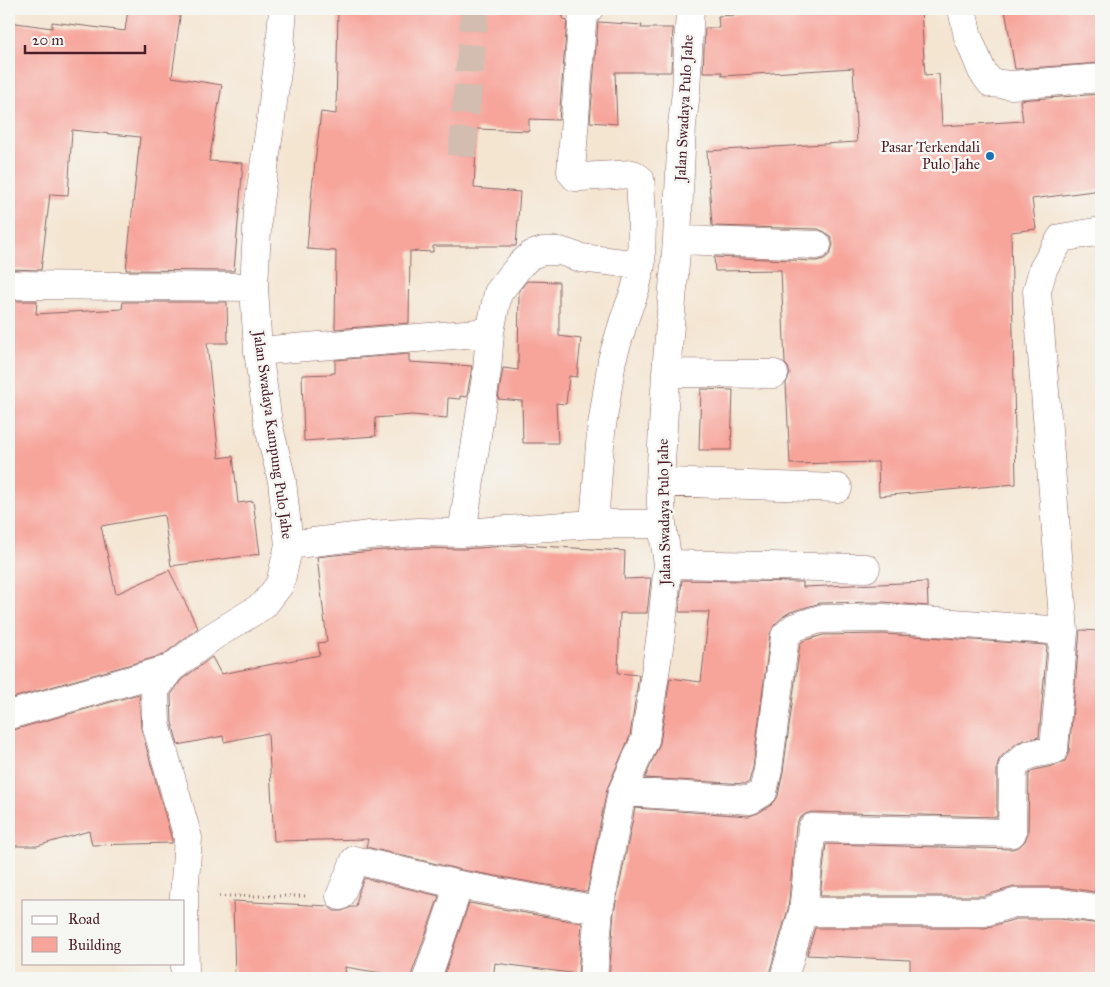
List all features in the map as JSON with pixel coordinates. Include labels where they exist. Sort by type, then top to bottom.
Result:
[{"type":"street","name":"Jalan Swadaya Kampung Pulo Jahe","points":[[184,900],[188,838],[156,724],[155,690],[170,670],[212,637],[264,605],[280,584],[289,545],[282,481],[268,422],[258,351],[254,287],[258,209],[274,96],[283,9]]},
{"type":"street","points":[[589,9],[585,10],[582,23],[571,172],[575,177],[633,174],[640,178],[642,218],[641,264],[635,290],[612,360],[601,432],[594,524]]},
{"type":"street","name":"Jalan Swadaya Pulo Jahe","points":[[593,978],[599,910],[622,792],[644,740],[661,634],[668,564],[662,524],[660,482],[666,373],[677,240],[690,9]]},
{"type":"street","points":[[962,9],[968,37],[982,70],[991,84],[1011,85],[1101,78]]},
{"type":"street","points":[[784,978],[803,912],[812,828],[1012,833],[1013,767],[1027,755],[1054,750],[1064,631],[1037,291],[1043,269],[1061,238],[1101,231]]},
{"type":"street","points":[[677,240],[817,245]]},
{"type":"street","points":[[462,533],[487,370],[490,332],[498,293],[520,265],[531,255],[543,251],[560,251],[581,258],[641,264]]},
{"type":"street","points":[[9,285],[254,287]]},
{"type":"street","points":[[258,351],[490,332]]},
{"type":"street","points":[[666,373],[774,374]]},
{"type":"street","points":[[660,482],[838,488]]},
{"type":"street","points":[[289,545],[370,535],[419,532],[462,533],[594,524],[662,524]]},
{"type":"street","points":[[668,564],[866,568]]},
{"type":"street","points":[[622,792],[750,800],[763,792],[768,770],[784,636],[795,627],[820,619],[883,618],[1064,631]]},
{"type":"street","points":[[9,715],[170,670]]},
{"type":"street","points":[[340,896],[355,860],[459,885],[599,910]]},
{"type":"street","points":[[427,978],[459,885]]},
{"type":"street","points":[[803,912],[985,912],[1014,903],[1062,903],[1101,909]]},
{"type":"street","name":"Jalan Swadaya Kampung Pulo Jahe","points":[[185,964],[185,978]]},
{"type":"path","points":[[184,896],[340,896]]},
{"type":"building","points":[[128,9],[181,9],[172,77],[222,85],[209,161],[243,163],[234,271],[126,270],[140,137],[72,130],[68,195],[50,194],[41,270],[9,269],[9,22],[52,28],[52,22],[125,31]]},
{"type":"building","points":[[338,9],[562,9],[563,19],[567,20],[559,120],[529,119],[529,131],[477,129],[474,188],[520,192],[516,246],[433,246],[433,252],[410,251],[409,323],[335,329],[336,251],[307,249],[321,112],[336,114]]},
{"type":"building","points":[[840,9],[921,9],[925,75],[939,74],[942,126],[1023,121],[1020,100],[1101,94],[1101,190],[1032,199],[1036,229],[1011,232],[1016,484],[879,496],[878,462],[790,464],[786,383],[790,374],[785,364],[781,270],[715,271],[714,257],[816,261],[824,259],[830,254],[833,245],[831,237],[818,229],[712,226],[707,151],[857,142],[853,68],[722,76],[722,72],[703,72],[705,28],[719,28],[718,16]]},
{"type":"building","points":[[1005,9],[1101,9],[1101,63],[1015,69]]},
{"type":"building","points":[[598,22],[642,25],[641,28],[673,28],[671,72],[615,72],[617,124],[590,122]]},
{"type":"building","points":[[527,281],[559,282],[559,336],[581,339],[577,377],[569,376],[566,404],[556,403],[558,443],[523,443],[522,401],[498,399],[503,368],[518,370],[519,291]]},
{"type":"building","points":[[9,301],[37,301],[36,314],[122,309],[123,302],[227,302],[228,343],[207,343],[219,458],[233,456],[238,503],[253,501],[260,554],[171,566],[164,515],[101,526],[116,594],[169,570],[198,628],[163,655],[9,699]]},
{"type":"building","points":[[409,354],[409,362],[472,366],[467,397],[460,396],[460,399],[448,398],[447,418],[412,415],[375,418],[376,436],[304,441],[302,375],[335,373],[335,360]]},
{"type":"building","points":[[701,389],[733,390],[731,450],[699,450]]},
{"type":"building","points":[[523,545],[625,551],[624,579],[651,578],[647,613],[620,613],[618,673],[639,675],[630,736],[607,789],[587,892],[462,870],[366,847],[368,839],[274,841],[268,733],[224,742],[223,736],[178,745],[172,722],[171,695],[181,680],[212,657],[221,674],[320,655],[318,643],[327,642],[317,557],[419,548],[462,549]]},
{"type":"building","points":[[682,580],[803,582],[803,587],[927,582],[928,606],[883,602],[820,603],[785,615],[775,624],[770,634],[753,767],[749,782],[746,784],[645,778],[660,743],[670,678],[701,682],[709,612],[679,612]]},
{"type":"building","points":[[1080,630],[1101,631],[1101,893],[1062,887],[1014,887],[983,896],[820,896],[826,844],[1012,849],[1019,847],[1025,841],[1028,833],[1029,774],[1034,770],[1057,765],[1065,761],[1069,752]]},
{"type":"building","points":[[883,634],[1047,645],[1039,737],[1017,743],[999,760],[997,767],[997,817],[812,812],[805,814],[799,819],[796,826],[788,909],[769,978],[609,978],[614,912],[635,808],[749,816],[771,805],[778,796],[783,772],[800,644],[803,641],[823,635]]},
{"type":"building","points":[[139,694],[141,728],[172,843],[92,845],[89,831],[37,846],[9,846],[9,730]]},
{"type":"building","points":[[364,878],[439,896],[412,973],[412,978],[345,967],[346,978],[235,978],[233,901],[328,906],[334,911],[342,911],[356,907]]},
{"type":"building","points":[[469,903],[582,923],[578,974],[495,963],[493,978],[443,978]]},
{"type":"building","points":[[1016,919],[1061,919],[1101,924],[1101,978],[910,978],[910,960],[807,955],[815,928],[985,928]]},
{"type":"tunnel","points":[[462,156],[475,9]]},
{"type":"place","name":"Pasar Terkendali Pulo Jahe","points":[[990,156]]}]
